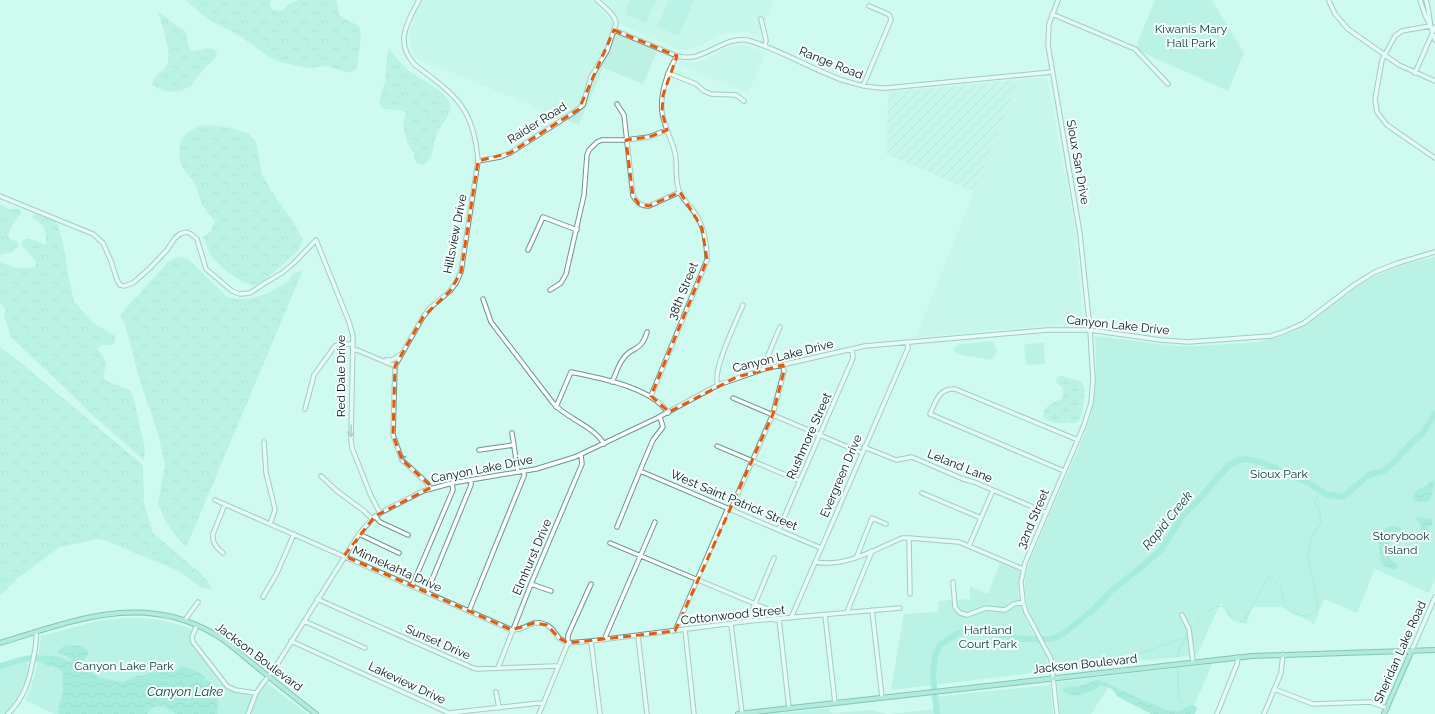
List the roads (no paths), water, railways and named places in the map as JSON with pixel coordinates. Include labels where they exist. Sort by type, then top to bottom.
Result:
[{"type":"main road","name":"Jackson Boulevard","points":[[0,643],[36,632],[118,612],[151,613],[185,620],[216,635],[316,714]]},
{"type":"main road","name":"Sheridan Lake Road","points":[[1384,714],[1412,650]]},
{"type":"main road","name":"Jackson Boulevard","points":[[738,714],[1193,662],[1283,654],[1435,650]]},
{"type":"street","name":"Hillsview Drive","points":[[419,0],[404,33],[406,52],[415,65],[451,93],[464,110],[473,130],[477,146],[478,161],[461,272],[450,291],[430,308],[423,317],[395,366],[393,435],[402,460],[427,482],[430,488]]},
{"type":"street","points":[[597,0],[615,19],[616,22],[614,30]]},
{"type":"street","name":"Sioux San Drive","points":[[1058,0],[1049,24],[1048,40],[1052,72],[1080,234],[1090,330]]},
{"type":"street","points":[[1420,0],[1426,19],[1430,26]]},
{"type":"street","points":[[1426,0],[1430,26],[1435,40]]},
{"type":"street","points":[[1329,1],[1333,11],[1343,25],[1384,56],[1415,73],[1435,81]]},
{"type":"street","points":[[863,86],[891,20],[888,14],[869,6]]},
{"type":"street","points":[[1052,14],[1135,48],[1168,84]]},
{"type":"street","points":[[761,19],[766,40],[765,46]]},
{"type":"street","points":[[1430,26],[1397,33],[1382,60],[1375,93],[1375,103],[1377,112],[1384,123],[1435,158]]},
{"type":"street","points":[[1415,73],[1435,27]]},
{"type":"street","name":"Range Road","points":[[614,30],[677,56],[698,56],[727,42],[747,40],[765,46],[845,81],[863,86],[887,88],[1052,72]]},
{"type":"street","name":"Raider Road","points":[[478,161],[500,157],[510,153],[579,109],[583,105],[591,77],[607,51],[614,30]]},
{"type":"street","name":"38th Street","points":[[651,396],[707,260],[707,250],[702,228],[698,218],[680,192],[677,179],[675,154],[662,112],[663,95],[668,73],[677,56]]},
{"type":"street","points":[[668,73],[696,84],[704,91],[711,94],[736,95],[744,101]]},
{"type":"street","points":[[617,104],[624,115],[633,196],[636,201],[644,206],[649,206],[680,192]]},
{"type":"street","points":[[550,290],[558,287],[564,279],[584,195],[587,155],[589,150],[597,142],[602,140],[626,140],[649,137],[667,130]]},
{"type":"street","name":"Red Dale Drive","points":[[0,196],[93,234],[105,247],[117,280],[120,285],[124,286],[133,283],[167,250],[175,238],[186,232],[197,239],[206,269],[232,291],[240,294],[250,293],[265,282],[282,273],[294,264],[316,240],[349,322],[353,344],[352,448],[371,496],[380,512]]},
{"type":"street","points":[[528,250],[543,217],[576,230]]},
{"type":"street","name":"Canyon Lake Drive","points":[[248,714],[256,693],[269,676],[359,534],[380,512],[430,488],[552,465],[581,455],[604,444],[668,413],[718,385],[764,369],[852,349],[907,342],[1063,329],[1090,330],[1161,340],[1188,342],[1254,338],[1275,335],[1304,322],[1354,285],[1377,271],[1398,262],[1435,252]]},
{"type":"street","points":[[484,299],[491,322],[556,407],[598,436],[604,444]]},
{"type":"street","points":[[718,385],[716,375],[724,350],[743,305]]},
{"type":"street","points":[[764,369],[764,364],[780,328]]},
{"type":"street","name":"32nd Street","points":[[1057,714],[1051,659],[1026,612],[1023,602],[1021,582],[1023,569],[1087,416],[1092,392],[1093,376],[1090,330]]},
{"type":"street","points":[[612,382],[623,358],[639,348],[645,340],[647,332]]},
{"type":"street","name":"Evergreen Drive","points":[[791,618],[908,348],[907,342]]},
{"type":"street","points":[[306,409],[314,375],[335,346],[342,344],[353,344]]},
{"type":"street","name":"Rushmore Street","points":[[779,529],[853,358],[852,349]]},
{"type":"street","points":[[353,350],[357,350],[395,366]]},
{"type":"street","points":[[385,361],[396,358],[404,350]]},
{"type":"street","points":[[675,631],[773,414],[784,371],[783,365]]},
{"type":"street","points":[[556,407],[571,372],[625,385],[651,396],[668,413]]},
{"type":"street","points":[[1064,471],[930,414],[939,395],[949,388],[955,389],[1078,440]]},
{"type":"street","points":[[733,398],[862,453]]},
{"type":"street","points":[[617,527],[653,440],[663,427],[660,417]]},
{"type":"street","points":[[512,433],[518,472]]},
{"type":"street","points":[[264,442],[266,473],[275,510],[270,524]]},
{"type":"street","points":[[479,450],[513,445]]},
{"type":"street","points":[[717,446],[800,481]]},
{"type":"street","name":"Leland Lane","points":[[864,447],[896,460],[912,457],[1047,513]]},
{"type":"street","name":"Elmhurst Drive","points":[[498,668],[512,630],[582,464],[581,455]]},
{"type":"street","name":"West Saint Patrick Street","points":[[640,470],[821,548]]},
{"type":"street","points":[[468,611],[524,476],[524,471]]},
{"type":"street","points":[[321,476],[337,491],[373,518],[408,535]]},
{"type":"street","points":[[427,592],[471,485],[471,480]]},
{"type":"street","points":[[412,586],[453,490],[452,483]]},
{"type":"street","points":[[969,546],[993,490]]},
{"type":"street","points":[[922,493],[980,518]]},
{"type":"street","name":"Minnekahta Drive","points":[[215,500],[512,630]]},
{"type":"street","points":[[223,553],[216,547],[212,539],[225,504]]},
{"type":"street","points":[[857,556],[872,518],[886,524]]},
{"type":"street","points":[[604,640],[655,522]]},
{"type":"street","points":[[263,597],[277,573],[294,534]]},
{"type":"street","points":[[359,534],[399,552]]},
{"type":"street","points":[[815,562],[834,564],[872,551],[902,538],[909,538],[959,542],[1023,569]]},
{"type":"street","points":[[909,538],[910,594]]},
{"type":"street","points":[[610,543],[772,611],[777,620],[789,708]]},
{"type":"street","points":[[847,612],[872,551]]},
{"type":"street","points":[[750,621],[750,616],[774,558]]},
{"type":"street","points":[[953,582],[955,607],[963,615],[986,608],[1005,610],[1014,604],[1023,602]]},
{"type":"street","points":[[531,584],[551,591]]},
{"type":"street","points":[[539,714],[568,643],[568,636],[591,584]]},
{"type":"street","name":"Sheridan Lake Road","points":[[1412,650],[1435,597]]},
{"type":"street","name":"Sunset Drive","points":[[317,599],[473,668],[558,667]]},
{"type":"street","points":[[185,620],[198,602]]},
{"type":"street","name":"Cottonwood Street","points":[[568,643],[591,642],[750,621],[777,620],[900,608]]},
{"type":"street","points":[[872,610],[882,697]]},
{"type":"street","points":[[1429,611],[1434,613]]},
{"type":"street","points":[[825,615],[835,702]]},
{"type":"street","points":[[1182,615],[1189,629],[1193,662]]},
{"type":"street","points":[[304,620],[365,648]]},
{"type":"street","points":[[512,630],[520,629],[534,623],[541,623],[547,625],[559,638],[568,643]]},
{"type":"street","points":[[731,624],[742,714]]},
{"type":"street","points":[[197,625],[192,637],[193,642],[225,683],[235,690],[256,693]]},
{"type":"street","points":[[685,630],[694,714]]},
{"type":"street","points":[[9,714],[18,704],[24,693],[31,672],[35,653],[36,632]]},
{"type":"street","points":[[638,636],[647,714]]},
{"type":"street","name":"Lakeview Drive","points":[[291,641],[449,713],[540,703],[543,705]]},
{"type":"street","points":[[591,642],[600,714]]},
{"type":"street","points":[[1264,714],[1282,668],[1283,654]]},
{"type":"street","points":[[1218,713],[1238,664],[1238,658]]},
{"type":"street","points":[[1274,689],[1313,704],[1370,702],[1387,708]]},
{"type":"street","points":[[496,692],[499,708]]},
{"type":"water","points":[[1435,480],[1432,495],[1429,501],[1414,501],[1413,498],[1416,491]]},
{"type":"water","points":[[1416,517],[1432,519],[1432,525],[1428,526],[1428,533],[1424,534],[1421,532],[1421,525],[1415,519]]},
{"type":"water","points":[[1397,526],[1414,536],[1421,537],[1417,540],[1402,532],[1392,541],[1387,548],[1387,552],[1392,561],[1398,566],[1395,570],[1383,565],[1380,559],[1379,549],[1379,539],[1381,533],[1384,529]]},
{"type":"water","name":"Canyon Lake","points":[[64,646],[81,646],[88,651],[89,653],[82,665],[100,678],[123,682],[136,676],[141,676],[169,667],[172,671],[178,670],[181,666],[193,669],[205,677],[204,679],[206,681],[208,680],[214,688],[218,700],[217,714],[175,714],[164,707],[156,706],[147,714],[59,714],[59,706],[63,692],[64,673],[58,668],[46,665],[40,661],[44,656],[52,656],[60,657],[71,662],[71,660],[65,655],[57,653]]},
{"type":"water","points":[[1100,680],[1167,710],[1179,711],[1190,705],[1197,708],[1195,714],[1151,714],[1117,696],[1112,689],[1101,685],[1087,693],[1077,695],[1068,694],[1063,691],[1063,688],[1079,686]]},
{"type":"waterway","name":"Rapid Creek","points":[[937,714],[933,678],[936,652],[941,644],[958,633],[992,633],[1023,639],[1052,639],[1063,634],[1093,610],[1111,591],[1161,550],[1184,514],[1195,504],[1228,466],[1239,460],[1247,459],[1263,463],[1307,482],[1326,494],[1343,497],[1370,474],[1384,471],[1393,463],[1414,440],[1422,434],[1435,414]]},
{"type":"waterway","points":[[1194,627],[1207,612],[1221,606],[1225,607],[1230,616],[1236,622],[1243,622],[1269,576],[1274,579],[1281,588],[1285,605],[1292,613],[1308,616],[1316,611],[1318,603],[1308,558],[1311,538],[1321,523],[1320,514],[1315,502],[1321,491]]},
{"type":"waterway","points":[[1177,657],[1187,636]]},
{"type":"waterway","points":[[1128,658],[1186,637]]},
{"type":"waterway","name":"Rapid Creek","points":[[0,666],[29,658],[41,658],[47,660]]},
{"type":"waterway","points":[[1178,670],[1179,698],[1183,704]]},
{"type":"park label","name":"Kiwanis Mary Hall Park","points":[[1191,36]]},
{"type":"park label","name":"Sioux Park","points":[[1279,474]]},
{"type":"park label","name":"Storybook Island","points":[[1401,543]]},
{"type":"park label","name":"Hartland Court Park","points":[[988,637]]},
{"type":"park label","name":"Canyon Lake Park","points":[[124,666]]}]
